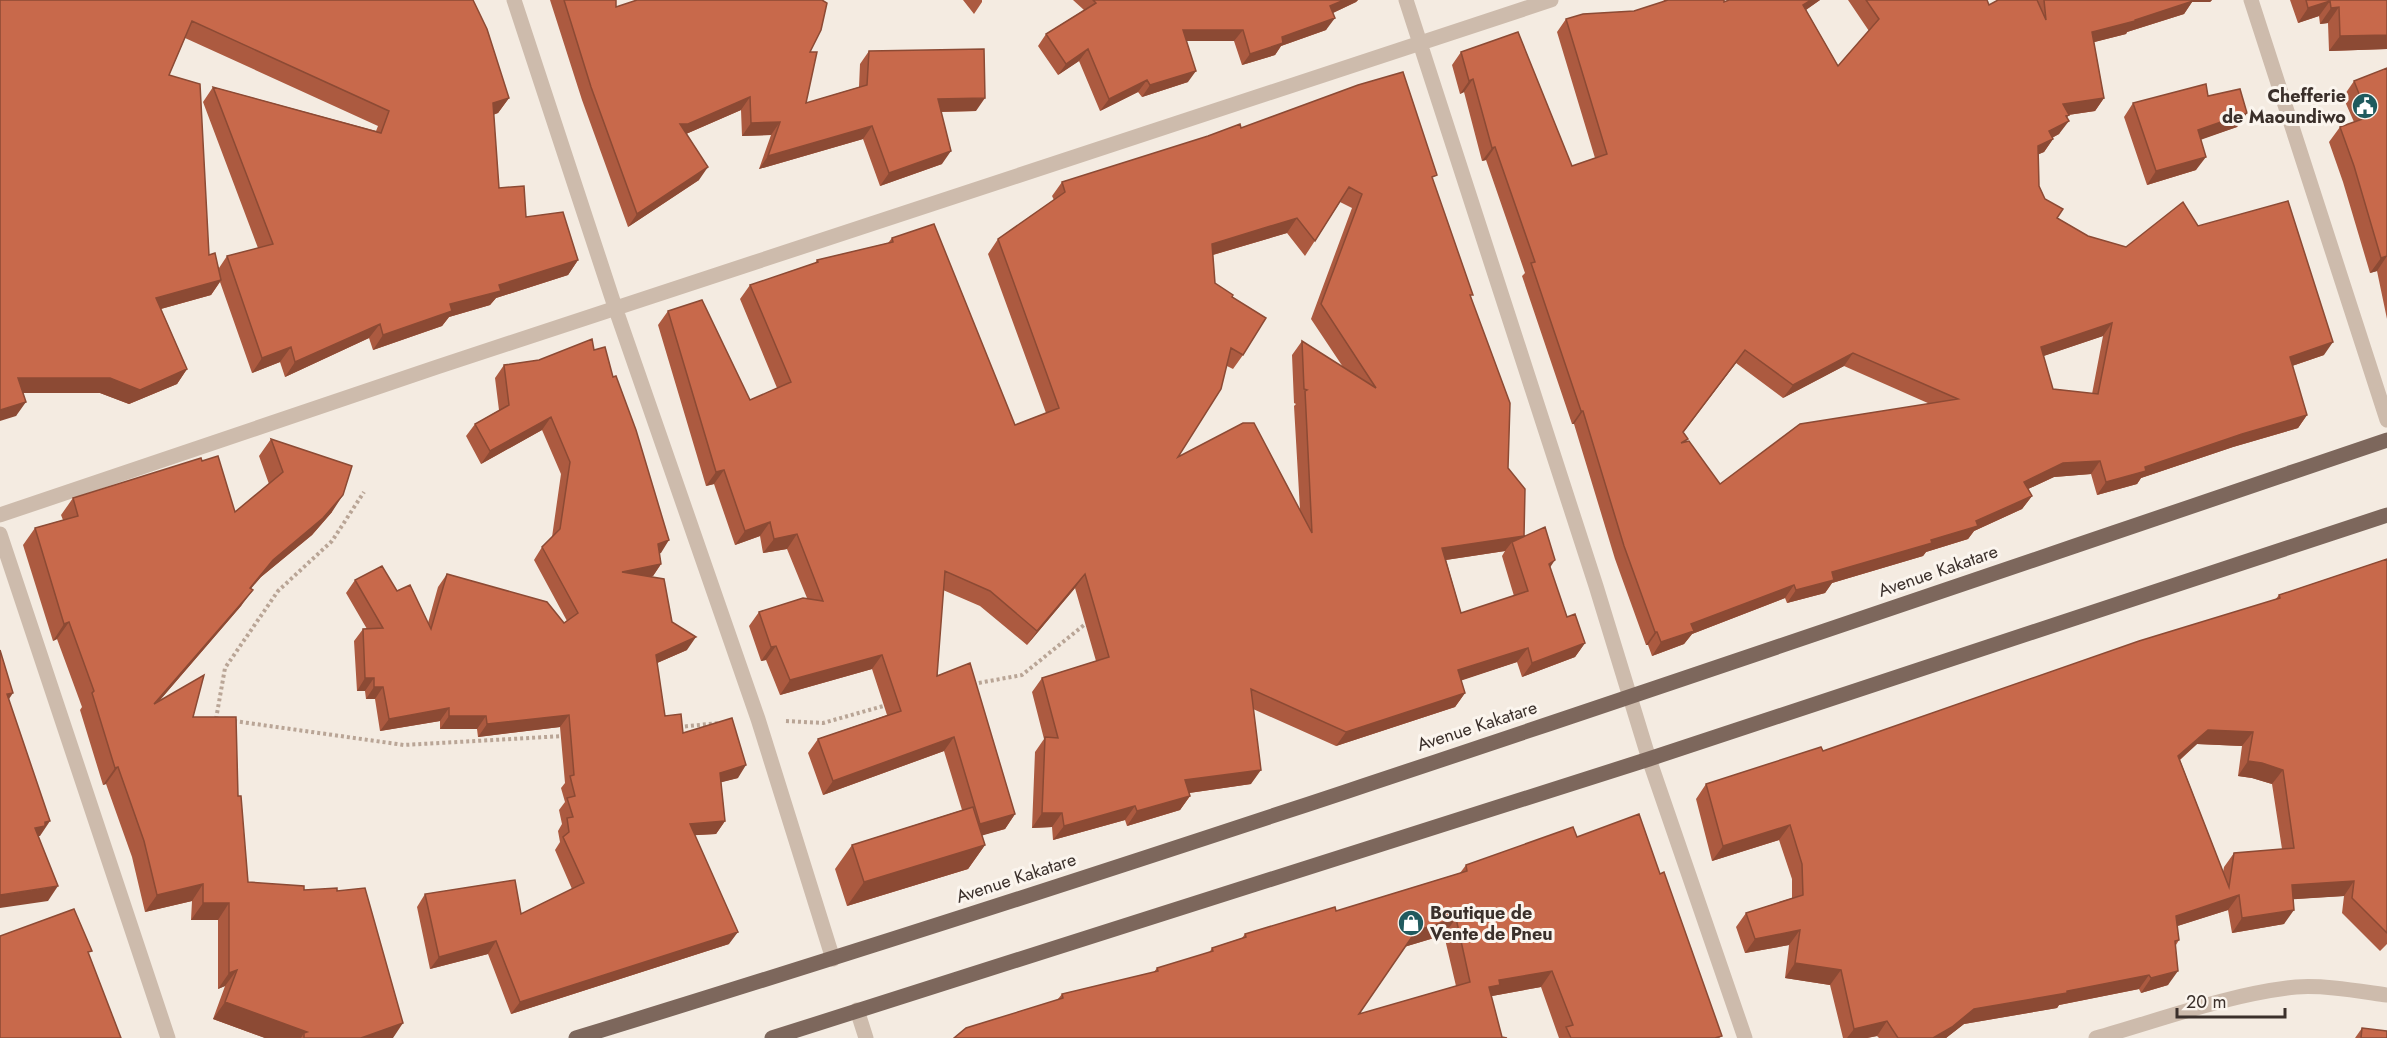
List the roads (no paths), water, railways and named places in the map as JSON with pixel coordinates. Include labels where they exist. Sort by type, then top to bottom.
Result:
[{"type":"main road","name":"Avenue Kakatare","points":[[576,1038],[833,959],[1629,696],[2387,440]]},
{"type":"main road","points":[[772,1038],[1649,759],[2387,514]]},
{"type":"street","points":[[514,0],[616,310],[758,719],[833,959]]},
{"type":"street","points":[[1406,0],[1649,759],[1745,1038]]},
{"type":"street","points":[[0,515],[436,367],[616,310],[1551,0]]},
{"type":"street","points":[[2251,0],[2387,420]]},
{"type":"street","points":[[0,534],[168,1038]]},
{"type":"street","points":[[2096,1038],[2248,995],[2298,987],[2387,995]]},
{"type":"street","points":[[857,1010],[866,1038]]},
{"type":"place","name":"Chefferie de Maoundiwo","points":[[2365,106]]},
{"type":"place","name":"Boutique de Vente de Pneu","points":[[1411,923]]}]
